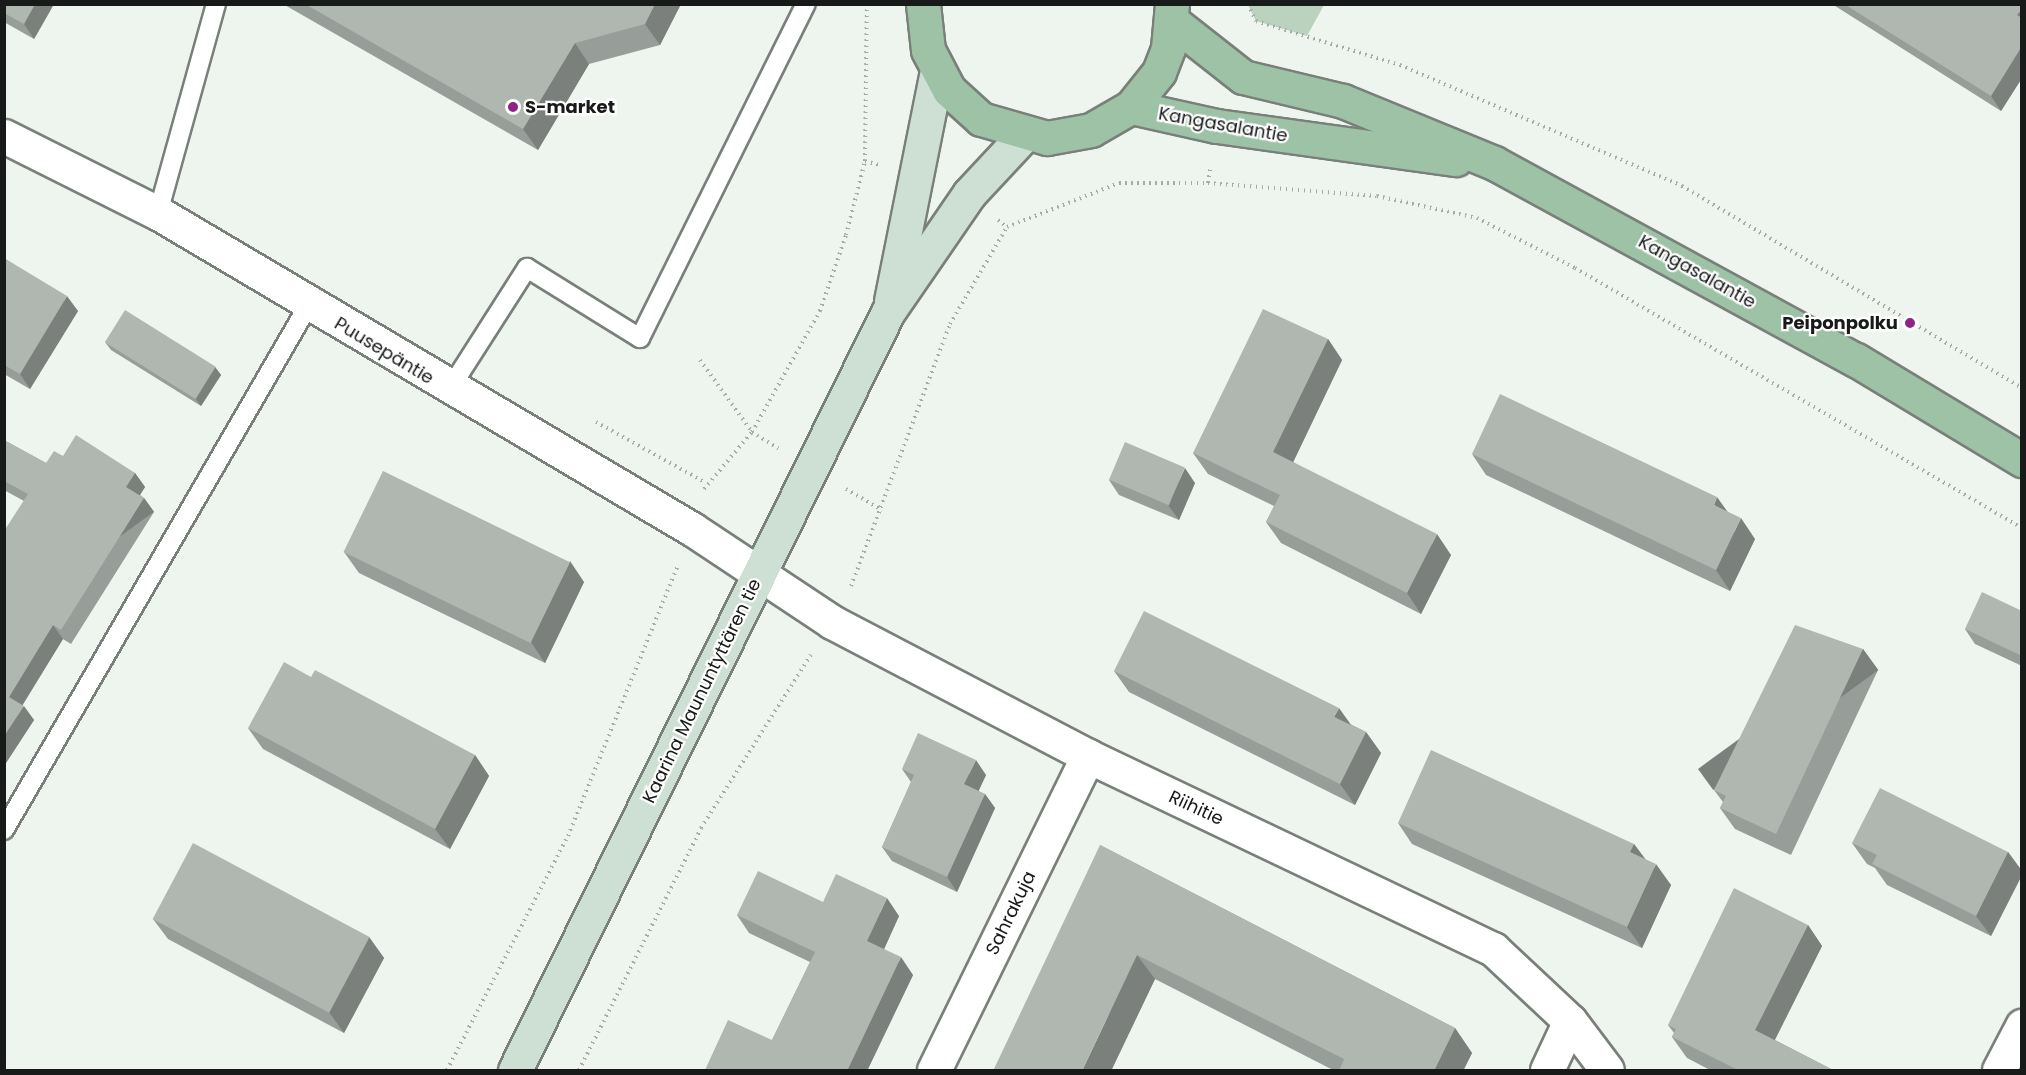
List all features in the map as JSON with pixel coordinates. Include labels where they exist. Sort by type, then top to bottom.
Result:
[{"type":"main road","points":[[923,4],[928,50],[937,70],[981,119],[1024,135],[1047,138],[1092,130],[1131,107],[1159,72],[1173,13]]},
{"type":"main road","name":"Kangasalantie","points":[[1173,13],[1243,76],[1342,101],[1494,163],[1856,360],[2022,460]]},
{"type":"main road","name":"Kaarina Maununtyttären tie","points":[[888,312],[937,70]]},
{"type":"main road","name":"Kangasalantie","points":[[1131,107],[1308,140],[1494,163]]},
{"type":"main road","name":"Kaarina Maununtyttären tie","points":[[515,1071],[888,312],[969,194],[1024,135]]},
{"type":"street","name":"Puusepäntie","points":[[4,136],[158,213],[449,390],[692,529],[761,572]]},
{"type":"street","name":"Riihitie","points":[[761,572],[832,622],[1088,756],[1493,949],[1570,1021],[1607,1071]]},
{"type":"street","name":"Sahrakuja","points":[[934,1071],[1088,756]]},
{"type":"street","points":[[1547,1071],[1570,1021]]},
{"type":"street","points":[[2000,1071],[2022,1026]]},
{"type":"lane","points":[[158,213],[216,4]]},
{"type":"lane","points":[[449,390],[527,268],[640,338],[806,4]]},
{"type":"lane","points":[[4,830],[308,306]]},
{"type":"path","points":[[447,1071],[568,836],[692,529],[706,483],[752,432],[820,311],[846,235],[865,161],[867,4]]},
{"type":"path","points":[[1248,4],[1256,21],[1400,65],[1682,186],[2022,388]]},
{"type":"path","points":[[1208,183],[1377,196],[1477,218],[1575,268],[2022,528]]},
{"type":"path","points":[[700,360],[752,432]]},
{"type":"green space","points":[[1248,5],[1324,5],[1307,36],[1256,21]]},
{"type":"building","points":[[4,4],[35,4],[24,24],[4,13]]},
{"type":"building","name":"S-market","points":[[305,4],[655,4],[645,24],[575,43],[523,129]]},
{"type":"building","points":[[1844,4],[2022,4],[2022,9],[2017,15],[2022,18],[2022,46],[1991,96]]},
{"type":"building","points":[[4,258],[67,296],[20,374],[4,365]]},
{"type":"building","points":[[1263,309],[1328,339],[1273,452],[1437,534],[1407,593],[1266,522],[1280,495],[1193,453]]},
{"type":"building","points":[[125,310],[216,367],[196,399],[105,342]]},
{"type":"building","points":[[1500,394],[1717,497],[1714,505],[1741,518],[1716,570],[1472,454]]},
{"type":"building","points":[[76,435],[135,473],[126,487],[144,498],[61,630],[53,625],[9,697],[24,706],[4,736],[4,531],[28,494],[4,481],[4,440],[46,463],[54,451],[63,456]]},
{"type":"building","points":[[1125,442],[1185,467],[1169,505],[1109,480]]},
{"type":"building","points":[[383,471],[570,562],[530,643],[344,552]]},
{"type":"building","points":[[1982,592],[2022,611],[2022,656],[1965,629]]},
{"type":"building","points":[[1144,611],[1339,708],[1334,717],[1366,732],[1340,784],[1114,671]]},
{"type":"building","points":[[1795,625],[1863,649],[1776,834],[1720,808],[1726,796],[1714,790]]},
{"type":"building","points":[[284,662],[311,677],[315,670],[475,755],[435,829],[248,728]]},
{"type":"building","points":[[918,733],[976,760],[964,784],[985,794],[947,877],[882,847],[914,775],[902,769]]},
{"type":"building","points":[[1431,750],[1634,844],[1630,852],[1656,864],[1627,927],[1398,823]]},
{"type":"building","points":[[1880,788],[2008,852],[1976,916],[1872,864],[1877,855],[1852,843]]},
{"type":"building","points":[[193,843],[370,937],[329,1013],[153,919]]},
{"type":"building","points":[[1100,845],[1455,1028],[1434,1071],[1339,1071],[1344,1059],[1137,955],[1082,1071],[993,1071]]},
{"type":"building","points":[[758,871],[823,902],[836,874],[887,898],[867,941],[901,957],[847,1071],[705,1070],[728,1020],[772,1040],[815,952],[737,915]]},
{"type":"building","points":[[1734,888],[1808,925],[1755,1030],[1835,1071],[1740,1071],[1672,1037],[1676,1029],[1668,1025]]},
{"type":"place","name":"S-market","points":[[513,107]]},
{"type":"place","name":"Peiponpolku","points":[[1910,323]]}]
